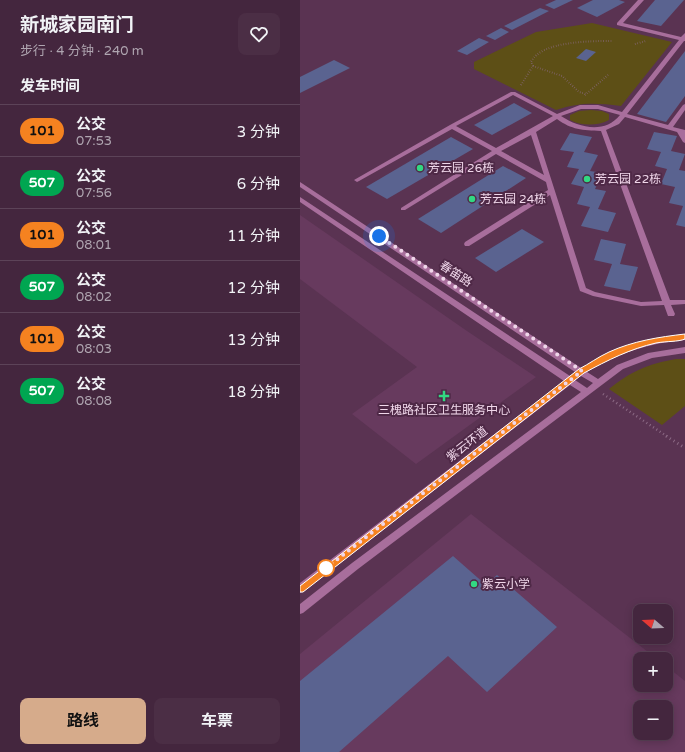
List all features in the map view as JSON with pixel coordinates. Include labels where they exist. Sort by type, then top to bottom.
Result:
[{"type":"street","points":[[357,180],[452,126],[513,94],[557,116],[567,123],[580,128],[603,128],[618,123],[684,37],[619,24],[640,0]]},
{"type":"street","points":[[669,128],[685,106]]},
{"type":"street","points":[[403,209],[496,151],[557,116],[580,107],[598,107],[683,132],[685,141]]},
{"type":"street","points":[[452,126],[549,181]]},
{"type":"street","points":[[603,128],[668,302],[671,314]]},
{"type":"street","points":[[533,131],[583,289],[593,294],[641,304],[685,302]]},
{"type":"street","name":"春笛路","points":[[300,184],[582,371],[593,387]]},
{"type":"street","points":[[467,244],[552,191]]},
{"type":"street","name":"春笛路","points":[[300,198],[569,380],[593,387]]},
{"type":"street","name":"紫云环道","points":[[300,589],[582,371],[611,354],[627,348],[658,340],[685,337]]},
{"type":"street","points":[[300,610],[355,566],[620,367],[651,355],[685,350]]},
{"type":"path","points":[[521,85],[533,66],[531,62],[534,56],[545,50],[586,41],[612,41]]},
{"type":"path","points":[[533,66],[562,76],[579,92],[586,94]]},
{"type":"path","points":[[586,100],[586,94],[595,85],[603,81],[608,75]]},
{"type":"path","points":[[593,387],[685,448]]},
{"type":"shaded area","points":[[592,23],[672,42],[621,106],[588,104],[556,110],[474,69],[474,62],[536,32]]},
{"type":"shaded area","points":[[579,111],[602,111],[609,114],[609,120],[590,124],[570,120],[570,115]]},
{"type":"shaded area","points":[[300,215],[536,377],[416,464],[352,414],[417,367],[300,279]]},
{"type":"shaded area","points":[[676,359],[685,359],[685,406],[662,425],[609,389],[625,377],[640,369],[657,363]]},
{"type":"shaded area","name":"紫云小学","points":[[471,514],[633,640],[633,644],[638,644],[648,652],[633,652],[633,692],[673,692],[673,672],[685,681],[685,752],[300,752],[300,654]]},
{"type":"building","points":[[556,0],[573,0],[554,9],[545,5]]},
{"type":"building","points":[[593,0],[619,0],[625,2],[597,17],[577,8]]},
{"type":"building","points":[[655,0],[684,0],[661,26],[637,21]]},
{"type":"building","points":[[540,8],[549,11],[512,30],[504,26]]},
{"type":"building","points":[[501,28],[509,32],[495,40],[486,36]]},
{"type":"building","points":[[479,38],[489,42],[467,55],[457,51]]},
{"type":"building","points":[[586,49],[596,52],[586,61],[576,58]]},
{"type":"building","points":[[685,51],[685,96],[666,122],[637,114]]},
{"type":"building","points":[[334,60],[350,68],[300,93],[300,77]]},
{"type":"building","points":[[514,103],[532,113],[492,135],[474,125]]},
{"type":"building","points":[[654,132],[677,136],[671,151],[685,154],[679,170],[685,171],[685,227],[676,225],[683,206],[669,203],[675,187],[661,184],[667,169],[655,166],[661,152],[647,149]]},
{"type":"building","name":"芳云园 22栋","points":[[570,133],[592,137],[584,152],[598,155],[590,171],[603,173],[595,189],[606,191],[598,209],[616,213],[608,232],[581,226],[590,207],[577,204],[584,187],[571,184],[579,169],[567,167],[574,152],[560,150]]},
{"type":"building","name":"芳云园 26栋","points":[[451,137],[473,149],[387,199],[366,187]]},
{"type":"building","name":"芳云园 24栋","points":[[503,166],[526,178],[441,233],[418,219]]},
{"type":"building","points":[[522,229],[544,242],[496,272],[475,258]]},
{"type":"building","points":[[601,239],[626,244],[620,264],[638,267],[630,291],[604,286],[612,264],[594,260]]},
{"type":"building","points":[[453,556],[486,585],[497,575],[557,627],[487,692],[448,656],[339,752],[300,752],[300,681]]},
{"type":"bus line","name":"101","points":[[300,589],[582,371],[611,354],[641,343],[676,337],[685,337]]},
{"type":"place","name":"芳云园 26栋","points":[[420,168]]},
{"type":"place","name":"芳云园 22栋","points":[[587,179]]},
{"type":"place","name":"芳云园 24栋","points":[[472,199]]},
{"type":"place","name":"三槐路社区卫生服务中心","points":[[444,396]]},
{"type":"place","name":"紫云小学","points":[[474,584]]},
{"type":"route","points":[[326,568],[582,371],[379,236]]}]
